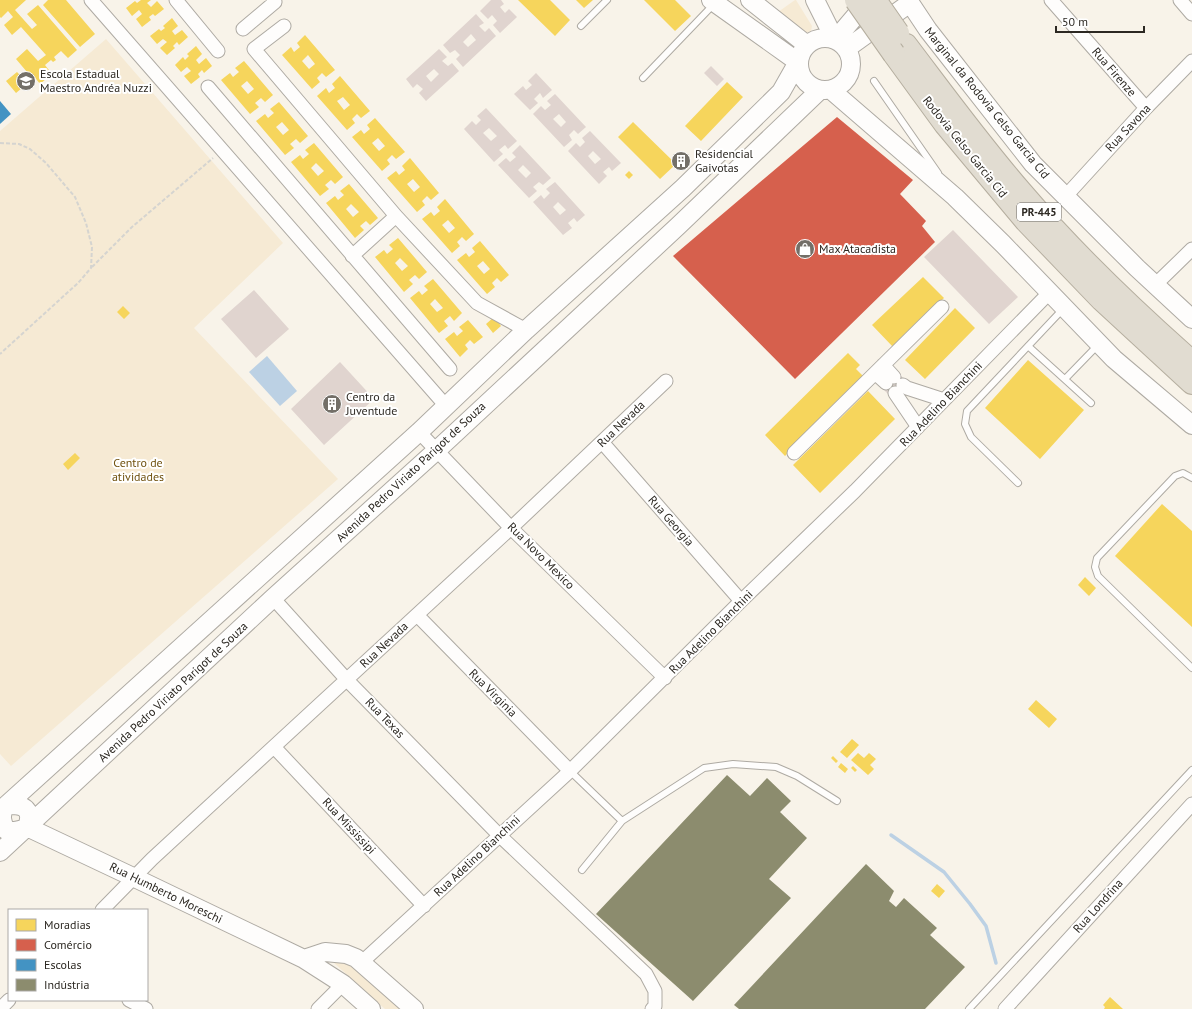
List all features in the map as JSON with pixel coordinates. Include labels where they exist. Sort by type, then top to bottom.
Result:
[{"type":"highway","name":"Rodovia Celso Garcia Cid","points":[[856,0],[1068,245],[1149,324],[1192,362]]},
{"type":"highway","name":"Rodovia Celso Garcia Cid","points":[[875,0],[900,50],[945,124],[1026,221],[1102,300],[1192,383]]},
{"type":"street","points":[[91,0],[446,406]]},
{"type":"street","points":[[176,0],[218,51]]},
{"type":"street","points":[[243,29],[275,2],[273,0]]},
{"type":"street","points":[[750,0],[807,45]]},
{"type":"street","points":[[815,0],[840,44],[851,59],[850,71],[841,85],[825,90],[814,88],[800,75],[798,62],[802,50],[817,39],[829,38],[840,44]]},
{"type":"street","points":[[840,44],[869,0]]},
{"type":"street","name":"Rua Firenze","points":[[1051,0],[1146,108]]},
{"type":"street","points":[[1180,0],[1192,14]]},
{"type":"street","points":[[713,2],[798,62]]},
{"type":"street","points":[[840,44],[909,2]]},
{"type":"street","name":"Marginal da Rodovia Celso Garcia Cid","points":[[909,2],[928,30],[1033,164],[1155,285],[1192,319]]},
{"type":"street","points":[[284,26],[254,49],[396,216],[477,303],[526,330]]},
{"type":"street","name":"Rua Savona","points":[[1065,197],[1146,108],[1192,61]]},
{"type":"street","name":"Avenida Pedro Viriato Parigot de Souza","points":[[1,807],[419,432],[526,330],[682,188],[781,92],[798,62]]},
{"type":"street","points":[[208,87],[450,369]]},
{"type":"street","points":[[825,90],[955,197],[1003,244],[1099,344],[1192,425]]},
{"type":"street","name":"Avenida Pedro Viriato Parigot de Souza","points":[[0,852],[273,598],[437,450],[825,90]]},
{"type":"street","points":[[678,226],[669,217],[682,188]]},
{"type":"street","points":[[352,256],[396,216]]},
{"type":"street","points":[[1155,285],[1192,249]]},
{"type":"street","name":"Rua Adelino Bianchini","points":[[362,962],[570,771],[855,491],[1050,292]]},
{"type":"street","points":[[794,453],[942,307]]},
{"type":"street","points":[[879,369],[895,385],[918,427]]},
{"type":"street","name":"Rua Nevada","points":[[103,909],[152,859],[511,528],[666,381]]},
{"type":"street","points":[[895,385],[944,400]]},
{"type":"street","name":"Rua Novo Mexico","points":[[419,432],[511,528],[665,678]]},
{"type":"street","name":"Rua Georgia","points":[[602,442],[742,601]]},
{"type":"street","name":"Rua Texas","points":[[273,598],[347,680],[499,835],[646,974],[655,991],[655,1006],[652,1009]]},
{"type":"street","name":"Rua Virginia","points":[[416,615],[570,771]]},
{"type":"street","name":"Rua Mississipi","points":[[274,747],[424,906]]},
{"type":"street","name":"Rua Londrina","points":[[1005,1009],[1192,804]]},
{"type":"street","points":[[1,807],[19,805],[25,807],[30,820],[27,828]]},
{"type":"street","name":"Rua Humberto Moreschi","points":[[27,828],[304,959],[343,984],[371,1009]]},
{"type":"street","points":[[304,959],[325,952],[346,954],[362,962],[414,1009]]},
{"type":"street","points":[[318,1009],[343,984]]},
{"type":"street","points":[[0,1009],[8,1001]]},
{"type":"street","points":[[131,1001],[146,1009]]},
{"type":"lane","points":[[581,26],[607,0]]},
{"type":"lane","points":[[643,78],[713,2]]},
{"type":"lane","points":[[874,81],[955,197]]},
{"type":"lane","points":[[1018,483],[971,437],[965,424],[967,411],[1065,308]]},
{"type":"lane","points":[[1066,379],[1099,344]]},
{"type":"lane","points":[[1028,346],[1091,403]]},
{"type":"lane","points":[[1192,478],[1183,473],[1175,476],[1097,558],[1095,567],[1098,576],[1192,668]]},
{"type":"lane","points":[[582,870],[622,821],[704,768],[733,764],[776,767],[797,776],[837,801]]},
{"type":"lane","points":[[969,1009],[1192,770]]},
{"type":"lane","points":[[570,771],[622,821]]},
{"type":"path","points":[[0,143],[19,144],[30,150],[46,163],[74,197],[86,223],[92,246],[91,268]]},
{"type":"path","points":[[0,354],[78,283],[132,227],[223,151]]},
{"type":"green space","points":[[795,0],[812,26],[811,31],[803,34],[778,12]]},
{"type":"green space","name":"Centro de atividades","points":[[106,39],[283,243],[194,328],[338,479],[11,766],[0,754],[0,131]]},
{"type":"green space","points":[[339,958],[356,968],[401,1009],[385,1009],[333,962]]},
{"type":"water","points":[[267,356],[297,391],[280,406],[249,372]]},
{"type":"building: Moradias","points":[[0,0],[26,0],[15,10],[32,29],[37,25],[27,14],[38,5],[77,50],[68,58],[61,51],[54,57],[56,60],[53,62],[51,60],[45,65],[52,74],[40,84],[33,75],[27,80],[28,83],[16,93],[6,81],[17,72],[22,77],[27,72],[16,59],[27,49],[38,61],[46,55],[21,27],[12,35],[4,25],[13,17],[8,11],[1,18],[0,17]]},
{"type":"building: Moradias","points":[[48,0],[66,0],[95,34],[80,47],[43,5]]},
{"type":"building: Moradias","points":[[141,0],[151,0],[147,3],[151,7],[157,1],[164,9],[155,16],[153,14],[149,17],[151,20],[142,27],[136,19],[142,14],[139,10],[132,16],[126,8],[135,1],[137,3]]},
{"type":"building: Moradias","points":[[518,0],[550,0],[570,20],[555,36]]},
{"type":"building: Moradias","points":[[576,0],[593,0],[584,8]]},
{"type":"building: Moradias","points":[[644,0],[675,0],[691,16],[675,31]]},
{"type":"building: Moradias","points":[[172,18],[178,26],[172,31],[175,35],[182,30],[188,37],[179,45],[177,42],[173,46],[175,48],[167,55],[160,48],[167,42],[163,39],[157,44],[150,36],[159,29],[161,31],[165,28],[163,26]]},
{"type":"building: Moradias","points":[[305,35],[335,70],[326,77],[322,73],[317,78],[320,82],[312,89],[282,55],[291,47],[294,52],[300,47],[297,43]],"holes":[[[308,55],[315,64],[309,69],[302,61]]]},
{"type":"building: Moradias","points":[[196,46],[202,54],[196,60],[199,64],[206,58],[212,66],[204,73],[202,70],[198,74],[200,77],[191,84],[184,76],[191,71],[187,67],[181,72],[175,65],[183,57],[185,60],[189,56],[187,54]]},
{"type":"building: Moradias","points":[[244,61],[273,95],[265,102],[261,98],[255,103],[259,107],[250,114],[221,80],[230,73],[233,77],[239,72],[235,68]],"holes":[[[247,81],[254,89],[248,94],[241,86]]]},
{"type":"building: Moradias","points":[[340,76],[370,111],[361,118],[357,114],[352,119],[355,123],[347,130],[317,96],[326,88],[329,93],[335,88],[332,84]],"holes":[[[343,97],[350,105],[344,110],[337,101]]]},
{"type":"building: Moradias","points":[[727,82],[743,97],[701,141],[685,126]]},
{"type":"building: Moradias","points":[[279,102],[308,136],[300,143],[296,139],[290,144],[294,148],[285,155],[256,121],[265,114],[268,118],[274,113],[270,109]],"holes":[[[282,122],[289,130],[283,135],[276,127]]]},
{"type":"building: Moradias","points":[[375,118],[405,152],[396,159],[392,155],[387,160],[390,164],[382,171],[352,137],[361,130],[364,134],[370,129],[367,125]],"holes":[[[378,138],[385,146],[379,151],[372,143]]]},
{"type":"building: Moradias","points":[[633,122],[676,164],[660,179],[618,137]]},
{"type":"building: Moradias","points":[[314,143],[343,177],[335,184],[331,180],[325,185],[329,189],[320,196],[291,162],[300,155],[303,159],[309,154],[305,150]],"holes":[[[316,163],[324,171],[318,176],[311,168]]]},
{"type":"building: Moradias","points":[[410,158],[439,193],[431,200],[427,196],[422,201],[425,205],[417,212],[387,178],[396,171],[399,175],[405,170],[402,166]],"holes":[[[413,179],[420,187],[414,192],[407,184]]]},
{"type":"building: Moradias","points":[[629,171],[633,175],[629,179],[625,175]]},
{"type":"building: Moradias","points":[[349,184],[378,218],[370,225],[366,221],[360,226],[364,230],[355,238],[326,203],[335,196],[338,200],[344,195],[340,191]],"holes":[[[351,204],[359,212],[353,217],[346,209]]]},
{"type":"building: Moradias","points":[[445,199],[474,234],[466,241],[462,237],[457,242],[460,246],[452,253],[422,219],[431,212],[434,216],[440,211],[437,207]],"holes":[[[448,220],[455,228],[449,233],[442,225]]]},
{"type":"building: Moradias","points":[[398,238],[427,272],[419,279],[415,275],[409,280],[413,284],[404,292],[375,257],[384,250],[387,254],[393,249],[389,245]],"holes":[[[400,258],[408,266],[402,271],[395,263]]]},
{"type":"building: Moradias","points":[[480,241],[509,275],[501,282],[497,278],[492,283],[495,287],[487,294],[457,260],[466,253],[469,257],[475,252],[472,248]],"holes":[[[483,261],[490,269],[484,274],[477,266]]]},
{"type":"building: Moradias","points":[[923,277],[944,298],[893,347],[872,325]]},
{"type":"building: Moradias","points":[[433,279],[462,313],[454,321],[450,316],[444,321],[448,326],[439,333],[410,298],[419,291],[422,295],[428,290],[424,286]],"holes":[[[435,299],[443,308],[437,312],[430,304]]]},
{"type":"building: Moradias","points":[[123,306],[130,313],[124,319],[117,312]]},
{"type":"building: Moradias","points":[[955,308],[975,328],[925,379],[905,360]]},
{"type":"building: Moradias","points":[[494,317],[501,326],[493,333],[486,324]]},
{"type":"building: Moradias","points":[[468,320],[483,337],[474,344],[470,340],[465,345],[468,349],[460,357],[445,339],[454,332],[457,336],[463,331],[459,327]]},
{"type":"building: Moradias","points":[[848,353],[860,365],[856,369],[864,377],[785,456],[765,435]]},
{"type":"building: Moradias","points":[[1028,360],[1084,410],[1040,459],[985,408]]},
{"type":"building: Moradias","points":[[868,391],[895,419],[820,493],[793,465]]},
{"type":"building: Moradias","points":[[75,453],[80,458],[68,470],[63,464]]},
{"type":"building: Moradias","points":[[1162,504],[1192,531],[1192,627],[1115,556]]},
{"type":"building: Moradias","points":[[1085,577],[1096,588],[1089,596],[1078,585]]},
{"type":"building: Moradias","points":[[1036,700],[1057,719],[1049,728],[1028,709]]},
{"type":"building: Moradias","points":[[852,739],[859,745],[847,758],[840,752]]},
{"type":"building: Moradias","points":[[858,753],[864,758],[869,753],[876,759],[870,765],[874,769],[868,775],[851,760]]},
{"type":"building: Moradias","points":[[833,756],[838,761],[836,763],[831,758]]},
{"type":"building: Moradias","points":[[841,763],[848,769],[845,773],[838,767]]},
{"type":"building: Moradias","points":[[853,766],[857,770],[855,772],[851,768]]},
{"type":"building: Moradias","points":[[937,884],[945,891],[939,898],[931,891]]},
{"type":"building: Moradias","points":[[1110,997],[1123,1009],[1104,1009],[1105,1007],[1103,1005]]},
{"type":"building: Comércio","name":"Max Atacadista","points":[[837,117],[913,180],[900,194],[926,221],[922,226],[935,242],[795,379],[673,256]]},
{"type":"building: Escolas","points":[[0,101],[11,114],[0,124]]},
{"type":"building: Indústria","points":[[727,775],[750,796],[767,778],[791,801],[780,812],[807,838],[769,879],[791,898],[693,1001],[596,914]]},
{"type":"building: Indústria","points":[[866,864],[894,891],[889,901],[896,907],[904,898],[937,928],[930,935],[965,967],[925,1009],[739,1009],[734,1005]]},
{"type":"building: Outros","points":[[491,0],[501,0],[504,4],[500,7],[505,13],[509,9],[517,17],[500,33],[493,25],[497,21],[492,15],[488,19],[480,11]]},
{"type":"building: Outros","points":[[476,14],[484,23],[479,26],[485,32],[489,28],[496,36],[463,67],[456,59],[460,55],[455,50],[450,53],[443,45]],"holes":[[[471,34],[476,40],[468,47],[463,42]]]},
{"type":"building: Outros","points":[[439,49],[447,57],[442,61],[448,66],[452,63],[459,71],[426,101],[419,93],[423,89],[417,84],[413,88],[406,79]],"holes":[[[434,69],[439,74],[431,82],[426,76]]]},
{"type":"building: Outros","points":[[711,66],[724,79],[717,86],[704,73]]},
{"type":"building: Outros","points":[[536,73],[552,90],[543,98],[540,93],[534,99],[538,103],[530,110],[514,94],[523,86],[526,90],[532,85],[528,81]]},
{"type":"building: Outros","points":[[555,94],[586,127],[578,134],[574,130],[569,135],[572,140],[564,147],[533,114],[541,106],[545,110],[551,105],[547,101]],"holes":[[[559,114],[566,122],[561,127],[553,119]]]},
{"type":"building: Outros","points":[[486,108],[517,141],[508,149],[505,145],[499,150],[503,154],[494,162],[464,129],[472,121],[476,125],[481,120],[477,116]],"holes":[[[489,128],[497,136],[491,141],[483,133]]]},
{"type":"building: Outros","points":[[590,131],[621,163],[612,171],[609,167],[603,172],[607,176],[599,184],[568,151],[576,143],[580,147],[585,142],[582,138]],"holes":[[[593,151],[601,159],[595,164],[588,156]]]},
{"type":"building: Outros","points":[[520,145],[551,178],[543,185],[539,182],[533,187],[537,191],[529,198],[498,165],[506,158],[510,162],[516,157],[512,153]],"holes":[[[523,165],[531,173],[526,178],[518,170]]]},
{"type":"building: Outros","name":"Residencial Gaivotas","points":[[682,156],[687,161],[681,166],[676,161]]},
{"type":"building: Outros","points":[[555,182],[585,215],[577,222],[574,218],[568,223],[572,228],[563,235],[533,202],[541,195],[544,199],[550,193],[546,189]],"holes":[[[558,202],[566,210],[560,215],[553,207]]]},
{"type":"building: Outros","points":[[953,230],[1018,297],[989,324],[924,257]]},
{"type":"building: Outros","points":[[254,290],[289,329],[256,358],[221,319]]},
{"type":"building: Outros","name":"Centro da Juventude","points":[[340,362],[374,399],[324,445],[291,409]]},
{"type":"building: Outros","points":[[898,373],[907,382],[891,397],[882,388]]},
{"type":"waterway","points":[[891,835],[944,872],[986,926],[996,963]]},
{"type":"place","name":"Escola Estadual Maestro Andréa Nuzzi","points":[[26,81]]},
{"type":"place","name":"Residencial Gaivotas","points":[[681,161]]},
{"type":"place","name":"Max Atacadista","points":[[805,249]]},
{"type":"place","name":"Centro da Juventude","points":[[332,404]]}]
